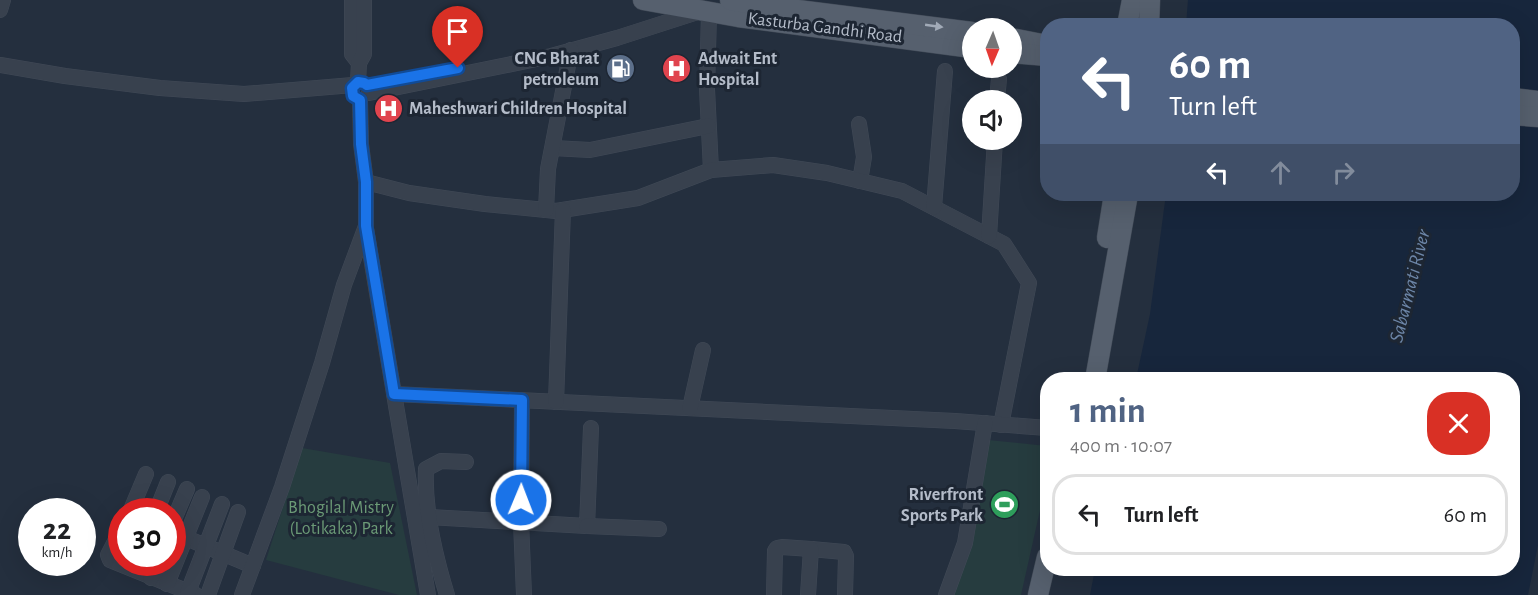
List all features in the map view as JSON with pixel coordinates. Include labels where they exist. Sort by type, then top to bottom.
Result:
[{"type":"main road","name":"Kasturba Gandhi Road","points":[[643,0],[697,11],[962,47]]},
{"type":"main road","points":[[1129,18],[1132,0]]},
{"type":"main road","points":[[1149,18],[1150,0]]},
{"type":"main road","name":"Kasturba Gandhi Road","points":[[738,1],[962,31]]},
{"type":"main road","points":[[1022,40],[1040,44]]},
{"type":"main road","points":[[1022,54],[1040,55]]},
{"type":"main road","points":[[1520,99],[1538,101]]},
{"type":"main road","points":[[1520,116],[1538,117]]},
{"type":"main road","points":[[1085,372],[1113,201]]},
{"type":"main road","points":[[1096,372],[1127,201]]},
{"type":"main road","points":[[1038,595],[1042,576]]},
{"type":"main road","points":[[1051,595],[1055,576]]},
{"type":"street","points":[[0,10],[3,0]]},
{"type":"street","points":[[352,0],[352,54],[358,63],[361,144],[366,182],[366,226],[428,595]]},
{"type":"street","points":[[358,63],[364,54],[364,0]]},
{"type":"street","points":[[0,72],[147,94],[244,101],[360,90],[550,56],[621,37],[697,11]]},
{"type":"street","points":[[0,65],[160,88],[244,94],[360,90],[549,50],[697,11]]},
{"type":"street","points":[[697,11],[706,89],[711,170]]},
{"type":"street","points":[[546,210],[548,170],[571,50]]},
{"type":"street","points":[[934,207],[945,71]]},
{"type":"street","points":[[998,90],[999,79]]},
{"type":"street","points":[[859,124],[864,157],[860,181]]},
{"type":"street","points":[[553,148],[590,150],[708,126]]},
{"type":"street","points":[[989,236],[994,150]]},
{"type":"street","points":[[366,182],[409,193],[546,210],[563,210],[638,198],[711,170],[773,165],[827,173],[902,191],[1004,244],[1029,283],[1001,425]]},
{"type":"street","points":[[556,402],[563,210]]},
{"type":"street","points":[[242,595],[282,487],[322,363],[344,285],[366,226]]},
{"type":"street","points":[[690,408],[703,350]]},
{"type":"street","points":[[394,394],[955,421],[1040,428]]},
{"type":"street","points":[[522,400],[521,522],[524,595]]},
{"type":"street","points":[[946,595],[965,543],[985,423]]},
{"type":"street","points":[[587,526],[591,428]]},
{"type":"street","points":[[447,595],[435,554],[425,492],[426,470],[441,461],[466,462]]},
{"type":"street","points":[[136,498],[146,474]]},
{"type":"street","points":[[162,498],[168,482]]},
{"type":"street","points":[[183,498],[187,489]]},
{"type":"street","points":[[186,523],[202,497]]},
{"type":"street","points":[[148,576],[192,593],[222,504]]},
{"type":"street","points":[[208,595],[238,512]]},
{"type":"street","points":[[429,517],[659,530]]},
{"type":"street","points":[[186,538],[253,566]]},
{"type":"street","points":[[774,595],[775,551],[777,548],[844,552],[846,556],[845,595]]},
{"type":"street","points":[[808,595],[810,549]]},
{"type":"street","points":[[167,584],[169,576]]},
{"type":"green space","name":"Riverfront Sports Park","points":[[978,439],[1040,445],[1040,510],[1021,595],[941,595],[962,531]]},
{"type":"green space","name":"Bhogilal Mistry (Lotikaka) Park","points":[[302,448],[390,463],[417,595],[399,595],[266,560]]},
{"type":"water","name":"Sabarmati River","points":[[1188,0],[1538,0],[1538,545],[1528,595],[1090,595],[1094,576],[1520,576],[1520,372],[1138,372],[1150,314],[1165,201],[1520,201],[1520,18],[1187,18]]},
{"type":"place","name":"CNG Bharat petroleum","points":[[620,69]]},
{"type":"place","name":"Adwait Ent Hospital","points":[[677,69]]},
{"type":"place","name":"Maheshwari Children Hospital","points":[[388,109]]},
{"type":"place","name":"Riverfront Sports Park","points":[[1004,505]]},
{"type":"route","points":[[458,68],[367,85],[358,82],[353,85],[351,93],[360,100],[361,144],[366,182],[366,226],[394,394],[522,400],[521,500]]}]
